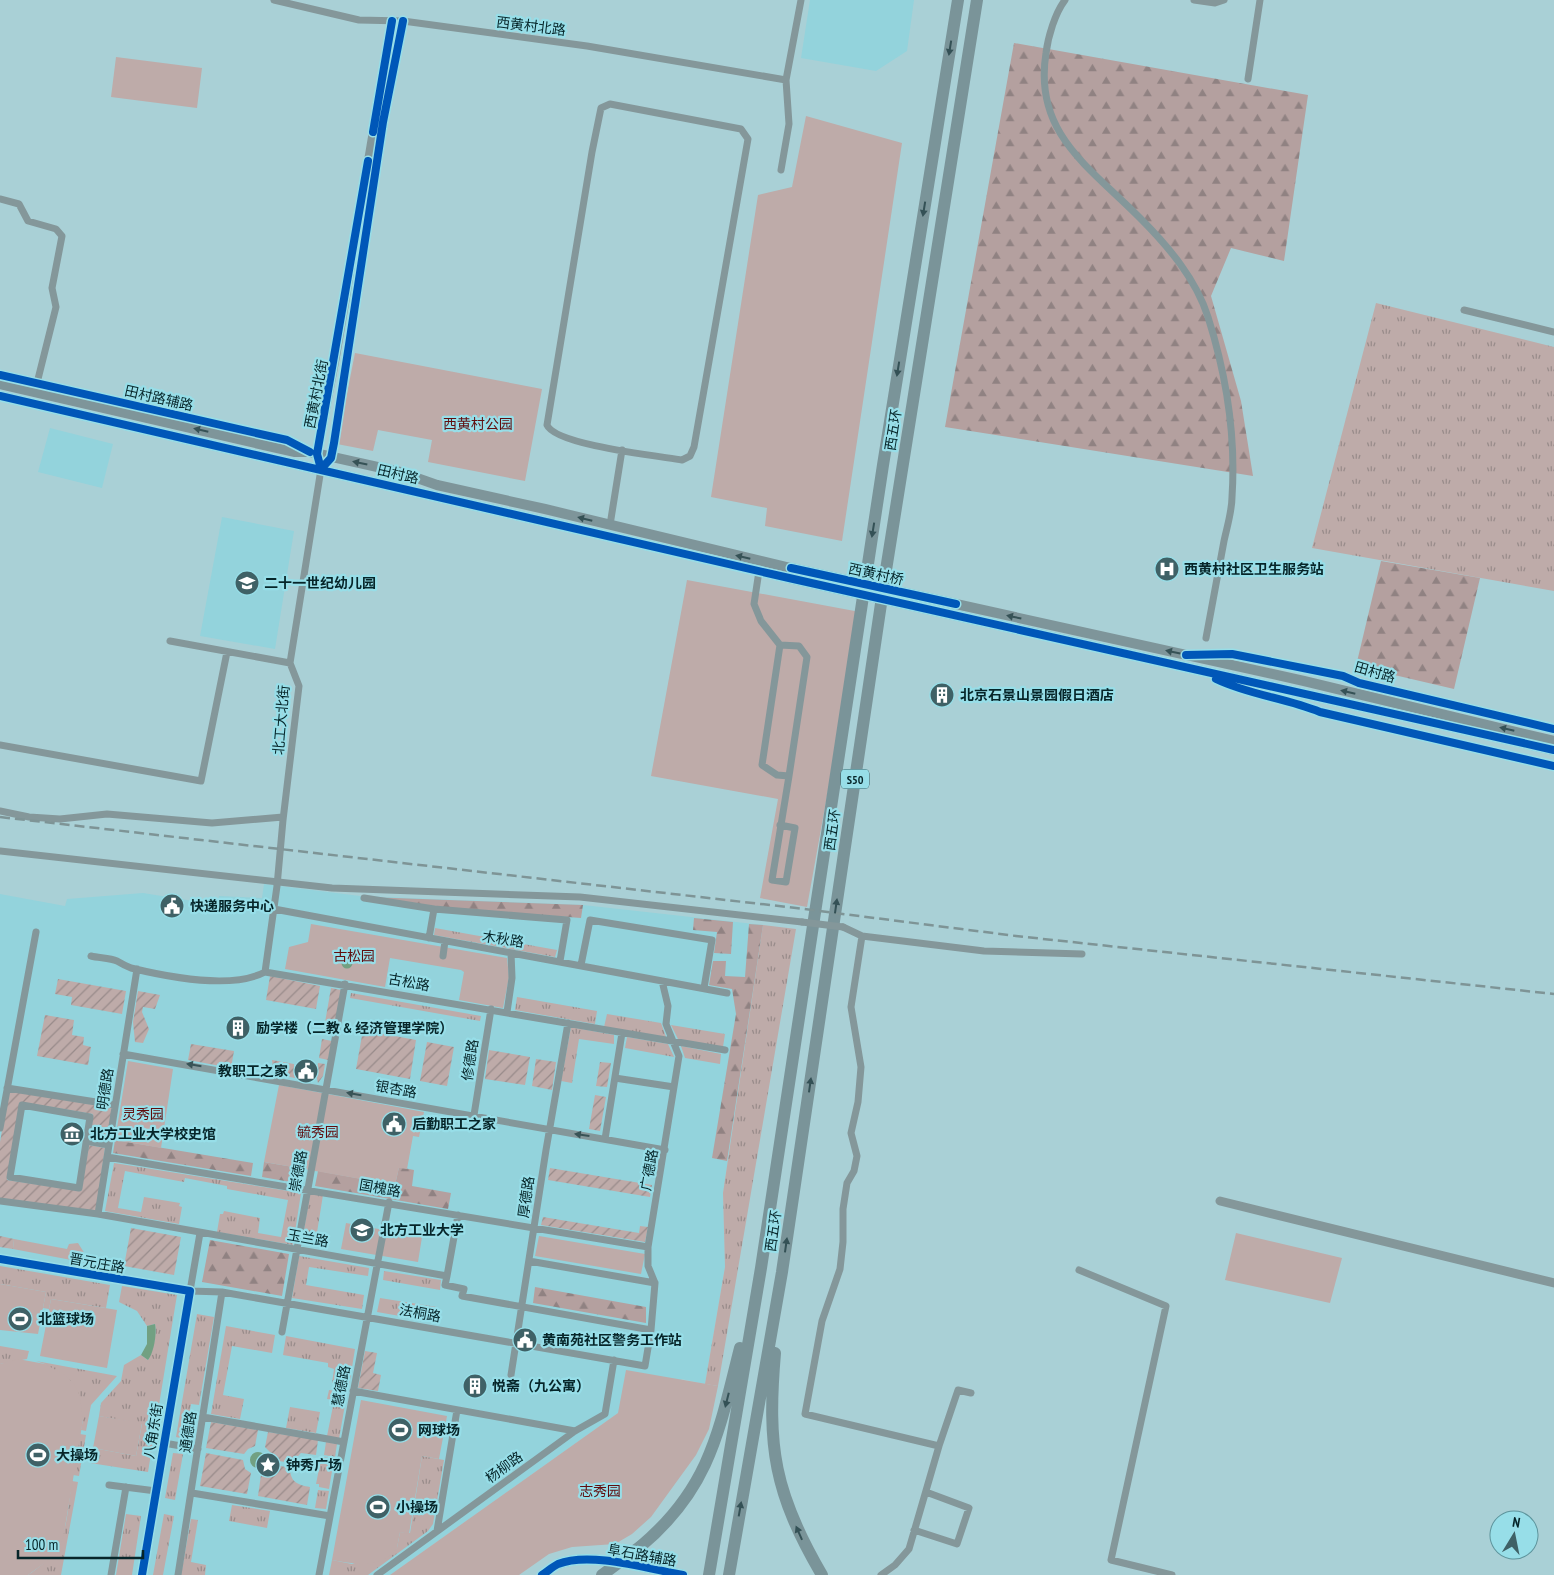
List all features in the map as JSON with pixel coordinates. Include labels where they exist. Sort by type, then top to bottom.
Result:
[{"type":"highway","name":"西五环","points":[[710,1575],[761,1268],[883,465],[958,0]]},
{"type":"highway","name":"西五环","points":[[729,1575],[782,1272],[886,570],[977,0]]},
{"type":"highway","points":[[602,1575],[640,1546],[674,1515],[691,1492],[705,1468],[716,1440],[761,1268]]},
{"type":"highway","points":[[782,1272],[771,1405],[772,1447],[778,1476],[790,1513],[803,1543],[822,1575]]},
{"type":"main road","name":"田村路","points":[[0,384],[294,452],[314,453],[400,472],[437,485],[610,525],[790,573]]},
{"type":"main road","name":"田村路","points":[[0,396],[759,571],[790,573]]},
{"type":"main road","name":"西黄村桥","points":[[790,573],[955,610]]},
{"type":"main road","points":[[955,610],[1304,681],[1554,740]]},
{"type":"main road","points":[[955,610],[1554,750]]},
{"type":"main road","name":"阜石路辅路","points":[[542,1575],[558,1564],[575,1560],[591,1560],[682,1575]]},
{"type":"street","name":"西黄村北路","points":[[274,0],[359,20],[403,21],[586,46],[786,80]]},
{"type":"street","points":[[781,170],[789,124],[786,80],[801,0]]},
{"type":"street","points":[[1066,0],[1047,42],[1044,63],[1050,112],[1061,136],[1073,154],[1141,219],[1192,282],[1207,316],[1224,379],[1233,455],[1232,498],[1206,638]]},
{"type":"street","points":[[1194,0],[1215,3],[1224,0]]},
{"type":"street","points":[[1248,79],[1260,0]]},
{"type":"street","name":"西黄村北街","points":[[321,469],[314,453],[336,354],[392,21]]},
{"type":"street","name":"西黄村北街","points":[[331,458],[383,122],[403,21]]},
{"type":"street","points":[[610,104],[741,129],[748,138],[694,447],[690,456],[682,460],[622,450],[559,437],[548,429],[546,421],[601,108],[610,104]]},
{"type":"street","points":[[0,199],[19,204],[28,222],[56,229],[62,236],[52,288],[56,307],[37,383]]},
{"type":"street","points":[[1464,310],[1554,332]]},
{"type":"street","name":"田村路辅路","points":[[0,375],[287,440],[314,453]]},
{"type":"street","points":[[610,525],[622,450]]},
{"type":"street","points":[[170,641],[290,663],[321,469],[331,458]]},
{"type":"street","points":[[759,571],[754,604],[761,621],[780,644],[799,646],[807,658],[780,825],[772,880],[786,882],[795,828],[780,825]]},
{"type":"street","points":[[780,644],[762,765],[777,776],[789,776]]},
{"type":"street","points":[[0,745],[201,781],[227,652]]},
{"type":"street","name":"北工大北街","points":[[265,972],[277,884],[299,686],[290,663]]},
{"type":"street","points":[[0,811],[29,817],[60,819],[107,814],[212,823],[283,817]]},
{"type":"street","points":[[0,852],[277,884],[332,888],[580,897],[843,927],[862,936],[984,952],[1082,954]]},
{"type":"street","points":[[364,898],[434,910],[567,920],[560,961]]},
{"type":"street","name":"木秋路","points":[[274,909],[728,992]]},
{"type":"street","points":[[429,938],[434,910]]},
{"type":"street","points":[[581,966],[590,920],[712,940],[704,988]]},
{"type":"street","points":[[0,1128],[36,932]]},
{"type":"street","points":[[862,936],[857,953],[850,1007],[861,1067],[858,1102],[851,1133],[857,1156],[854,1172],[847,1183],[843,1209],[844,1242],[840,1269],[822,1321],[805,1414],[939,1446]]},
{"type":"street","points":[[443,956],[446,941]]},
{"type":"street","points":[[507,1012],[512,978],[511,953]]},
{"type":"street","name":"古松路","points":[[91,956],[116,960],[137,969],[202,980],[242,980],[265,972],[345,984],[725,1050]]},
{"type":"street","name":"明德路","points":[[98,1214],[137,969]]},
{"type":"street","name":"广德路","points":[[645,1366],[651,1330],[654,1283],[648,1266],[648,1247],[679,1056],[666,1024],[668,1006],[662,981]]},
{"type":"street","name":"崇德路","points":[[282,1332],[345,984]]},
{"type":"street","name":"修德路","points":[[474,1115],[491,1009]]},
{"type":"street","name":"厚德路","points":[[511,1375],[549,1130],[568,1024]]},
{"type":"street","points":[[605,1139],[622,1033]]},
{"type":"street","name":"银杏路","points":[[123,1054],[326,1088],[665,1150]]},
{"type":"street","points":[[615,1078],[674,1088]]},
{"type":"street","points":[[8,1088],[116,1105]]},
{"type":"street","points":[[22,1105],[90,1116],[86,1141],[79,1188],[10,1177],[22,1105]]},
{"type":"street","points":[[86,1141],[109,1145]]},
{"type":"street","name":"国槐路","points":[[107,1157],[389,1202],[648,1247]]},
{"type":"street","name":"玉兰路","points":[[0,1200],[98,1214],[447,1276]]},
{"type":"street","points":[[1220,1201],[1554,1283]]},
{"type":"street","name":"慧德路","points":[[319,1575],[389,1202]]},
{"type":"street","points":[[458,1214],[445,1285],[464,1289],[462,1296],[651,1330]]},
{"type":"street","points":[[190,1291],[200,1233]]},
{"type":"street","name":"晋元庄路","points":[[0,1259],[190,1291]]},
{"type":"street","points":[[529,1261],[654,1283]]},
{"type":"street","points":[[1079,1270],[1166,1306],[1112,1560],[1172,1575]]},
{"type":"street","name":"法桐路","points":[[190,1291],[222,1292],[645,1366]]},
{"type":"street","name":"八角东街","points":[[142,1575],[190,1291]]},
{"type":"street","name":"通德路","points":[[178,1575],[222,1292]]},
{"type":"street","name":"杨柳路","points":[[377,1575],[574,1431],[605,1414],[614,1360]]},
{"type":"street","points":[[881,1575],[895,1565],[909,1549],[939,1446],[958,1390],[971,1393]]},
{"type":"street","points":[[353,1392],[574,1431]]},
{"type":"street","points":[[437,1531],[457,1410]]},
{"type":"street","points":[[203,1417],[344,1442]]},
{"type":"street","points":[[316,1437],[344,1442]]},
{"type":"street","points":[[164,1443],[198,1449]]},
{"type":"street","points":[[109,1484],[156,1491]]},
{"type":"street","points":[[111,1575],[126,1487]]},
{"type":"street","points":[[914,1530],[957,1544],[969,1508],[926,1492]]},
{"type":"street","points":[[192,1493],[330,1516]]},
{"type":"shaded area","points":[[810,0],[914,0],[907,51],[876,71],[801,58]]},
{"type":"shaded area","points":[[50,428],[113,444],[102,488],[38,472]]},
{"type":"shaded area","name":"二十一世纪幼儿园","points":[[222,517],[294,531],[275,649],[200,636]]},
{"type":"shaded area","name":"北方工业大学","points":[[264,884],[360,896],[583,905],[763,925],[723,1193],[725,1267],[705,1384],[682,1379],[618,1413],[390,1575],[0,1575],[0,894],[65,906],[67,899],[143,893],[218,905],[219,896],[262,898]]},
{"type":"shaded area","points":[[347,957],[353,963],[347,969],[341,963]]},
{"type":"shaded area","points":[[155,1324],[154,1343],[148,1360],[141,1355],[147,1344],[147,1326]]},
{"type":"shaded area","points":[[258,1452],[264,1454],[266,1460],[264,1466],[258,1468],[252,1466],[250,1460],[252,1454]]},
{"type":"green space","points":[[1014,43],[1308,95],[1284,261],[1231,248],[1211,296],[1241,401],[1253,476],[945,427]]},
{"type":"green space","points":[[116,57],[202,68],[197,108],[111,97]]},
{"type":"green space","points":[[806,116],[902,143],[842,541],[765,526],[767,508],[711,497],[758,195],[792,187]]},
{"type":"green space","points":[[1376,303],[1554,347],[1554,591],[1312,548]]},
{"type":"green space","name":"西黄村公园","points":[[355,353],[542,389],[525,481],[428,462],[432,440],[378,430],[373,451],[337,444]]},
{"type":"green space","points":[[1381,561],[1480,578],[1454,689],[1356,666]]},
{"type":"green space","points":[[687,580],[860,612],[807,907],[760,898],[778,799],[651,776]]},
{"type":"green space","points":[[368,897],[583,905],[581,918],[434,907]]},
{"type":"green space","points":[[694,918],[733,922],[731,954],[714,953],[717,932],[693,930]]},
{"type":"green space","name":"古松园","points":[[311,924],[507,958],[509,977],[503,1008],[459,1000],[464,972],[461,970],[390,958],[385,987],[285,969],[289,947],[308,942]]},
{"type":"green space","points":[[749,924],[763,925],[727,1161],[712,1158],[736,1014],[732,989],[709,985],[713,961],[726,961],[725,976],[745,977]]},
{"type":"green space","points":[[763,925],[796,929],[718,1386],[705,1384],[725,1267],[723,1193]]},
{"type":"green space","points":[[435,928],[557,950],[555,957],[434,935]]},
{"type":"green space","points":[[270,976],[320,986],[316,1009],[266,1000]]},
{"type":"green space","points":[[58,979],[126,991],[122,1014],[71,1005],[72,997],[55,994]]},
{"type":"green space","points":[[331,988],[341,990],[333,1036],[323,1034]]},
{"type":"green space","points":[[138,991],[160,995],[155,1009],[143,1007],[142,1012],[149,1029],[143,1043],[135,1042],[133,1022]]},
{"type":"green space","points":[[351,993],[481,1016],[480,1021],[350,998]]},
{"type":"green space","points":[[517,997],[597,1011],[595,1024],[515,1010]]},
{"type":"green space","points":[[607,1014],[661,1023],[666,1037],[604,1027]]},
{"type":"green space","points":[[45,1015],[74,1020],[72,1035],[84,1037],[83,1045],[91,1047],[88,1065],[37,1056]]},
{"type":"green space","points":[[671,1025],[725,1034],[723,1047],[678,1039]]},
{"type":"green space","points":[[571,1027],[614,1035],[614,1044],[579,1039],[572,1083],[561,1081]]},
{"type":"green space","points":[[363,1030],[416,1040],[410,1079],[356,1069]]},
{"type":"green space","points":[[627,1037],[668,1044],[674,1057],[625,1048]]},
{"type":"green space","points":[[322,1039],[332,1041],[328,1060],[319,1058]]},
{"type":"green space","points":[[427,1042],[454,1047],[447,1086],[420,1081]]},
{"type":"green space","points":[[191,1044],[234,1051],[231,1068],[188,1060]]},
{"type":"green space","points":[[681,1046],[721,1054],[720,1064],[685,1058]]},
{"type":"green space","points":[[489,1050],[530,1057],[525,1085],[485,1079]]},
{"type":"green space","points":[[536,1059],[556,1062],[552,1090],[532,1086]]},
{"type":"green space","points":[[272,1060],[294,1064],[295,1078],[274,1074]]},
{"type":"green space","name":"灵秀园","points":[[128,1061],[173,1069],[161,1148],[115,1140]]},
{"type":"green space","points":[[600,1062],[611,1063],[607,1087],[596,1086]]},
{"type":"green space","points":[[318,1063],[325,1064],[323,1076],[318,1083],[316,1075]]},
{"type":"green space","name":"毓秀园","points":[[279,1085],[424,1112],[419,1137],[413,1136],[407,1169],[399,1168],[395,1185],[264,1162]]},
{"type":"green space","points":[[9,1090],[112,1108],[107,1138],[91,1135],[93,1114],[20,1102],[7,1180],[81,1191],[89,1145],[105,1148],[96,1211],[0,1198],[0,1142]]},
{"type":"green space","points":[[595,1095],[606,1097],[600,1131],[589,1129]]},
{"type":"green space","points":[[115,1140],[253,1163],[251,1176],[113,1153]]},
{"type":"green space","points":[[264,1162],[305,1169],[302,1184],[262,1177]]},
{"type":"green space","points":[[114,1163],[301,1193],[293,1245],[217,1232],[220,1214],[223,1214],[224,1211],[260,1218],[258,1233],[281,1237],[288,1200],[227,1189],[227,1186],[185,1178],[184,1182],[125,1171],[118,1208],[141,1212],[144,1197],[180,1203],[179,1206],[182,1207],[179,1224],[105,1211]]},
{"type":"green space","points":[[399,1167],[414,1170],[412,1186],[451,1193],[448,1209],[315,1186],[318,1171],[395,1185]]},
{"type":"green space","points":[[550,1168],[652,1185],[650,1197],[548,1180]]},
{"type":"green space","points":[[310,1193],[323,1195],[315,1245],[302,1243]]},
{"type":"green space","points":[[543,1217],[639,1233],[640,1226],[648,1227],[645,1242],[541,1225]]},
{"type":"green space","points":[[346,1223],[422,1237],[418,1262],[341,1249]]},
{"type":"green space","points":[[131,1228],[181,1237],[174,1275],[124,1266]]},
{"type":"green space","points":[[1236,1233],[1342,1258],[1330,1303],[1225,1280]]},
{"type":"green space","points":[[0,1236],[14,1239],[13,1249],[0,1247]]},
{"type":"green space","points":[[539,1236],[645,1254],[641,1274],[535,1256]]},
{"type":"green space","points":[[14,1239],[67,1249],[69,1244],[78,1243],[85,1254],[99,1257],[98,1265],[13,1249]]},
{"type":"green space","points":[[210,1240],[289,1254],[282,1296],[202,1282]]},
{"type":"green space","points":[[299,1256],[369,1268],[368,1276],[309,1267],[306,1285],[364,1295],[362,1309],[292,1298]]},
{"type":"green space","points":[[0,1266],[110,1285],[106,1308],[51,1299],[49,1309],[43,1308],[46,1292],[0,1284]]},
{"type":"green space","points":[[384,1271],[441,1280],[440,1290],[383,1280]]},
{"type":"green space","name":"北篮球场","points":[[0,1284],[46,1292],[38,1334],[0,1330]]},
{"type":"green space","points":[[122,1286],[177,1295],[148,1472],[90,1463],[93,1448],[136,1456],[142,1424],[99,1416],[101,1403],[121,1381],[124,1365],[141,1355],[148,1360],[154,1342],[155,1324],[147,1326],[137,1311],[119,1302]]},
{"type":"green space","points":[[535,1287],[646,1307],[646,1323],[533,1303]]},
{"type":"green space","points":[[380,1298],[437,1307],[434,1322],[377,1312]]},
{"type":"green space","points":[[51,1299],[117,1310],[107,1368],[40,1356]]},
{"type":"green space","points":[[197,1314],[214,1317],[199,1405],[191,1404],[185,1439],[176,1437]]},
{"type":"green space","points":[[226,1326],[275,1335],[272,1353],[232,1346],[223,1395],[244,1399],[240,1419],[211,1414]]},
{"type":"green space","points":[[286,1336],[355,1349],[349,1386],[332,1383],[334,1369],[328,1367],[328,1363],[283,1355]]},
{"type":"green space","points":[[0,1346],[29,1351],[27,1359],[0,1364]]},
{"type":"green space","points":[[365,1351],[377,1353],[373,1373],[381,1375],[378,1391],[358,1388]]},
{"type":"green space","name":"大操场","points":[[18,1359],[45,1364],[65,1375],[74,1384],[80,1396],[83,1420],[64,1533],[57,1554],[28,1575],[0,1575],[0,1364]]},
{"type":"green space","points":[[36,1361],[117,1376],[91,1405],[86,1431],[81,1430],[83,1420],[45,1364]]},
{"type":"green space","name":"志秀园","points":[[626,1370],[718,1386],[709,1429],[696,1455],[651,1517],[632,1534],[615,1544],[572,1547],[549,1554],[519,1575],[390,1575],[618,1413]]},
{"type":"green space","points":[[329,1390],[347,1393],[339,1439],[327,1436],[333,1406],[339,1407],[340,1401],[327,1399]]},
{"type":"green space","name":"小操场","points":[[361,1400],[447,1416],[439,1459],[422,1456],[409,1534],[400,1532],[397,1548],[384,1559],[376,1562],[349,1563],[332,1560]]},
{"type":"green space","points":[[290,1407],[320,1412],[316,1433],[286,1428]]},
{"type":"green space","points":[[99,1416],[142,1423],[136,1456],[93,1448]]},
{"type":"green space","points":[[211,1422],[258,1430],[255,1446],[248,1449],[244,1454],[206,1448]]},
{"type":"green space","points":[[268,1432],[318,1440],[316,1455],[301,1453],[291,1463],[273,1460],[271,1453],[265,1447]]},
{"type":"green space","points":[[80,1434],[86,1435],[79,1476],[73,1475]]},
{"type":"green space","points":[[326,1442],[337,1444],[335,1457],[324,1455]]},
{"type":"green space","points":[[173,1453],[183,1454],[175,1500],[165,1498]]},
{"type":"green space","points":[[206,1453],[243,1460],[245,1469],[251,1473],[247,1494],[200,1486]]},
{"type":"green space","points":[[422,1456],[444,1460],[433,1524],[428,1531],[368,1575],[329,1575],[332,1560],[352,1564],[397,1548],[400,1532],[410,1533]]},
{"type":"green space","points":[[324,1457],[334,1459],[329,1489],[319,1487],[319,1484],[316,1484],[321,1459]]},
{"type":"green space","points":[[272,1464],[290,1468],[293,1480],[310,1487],[307,1505],[258,1496],[261,1475],[268,1472]]},
{"type":"green space","points":[[72,1481],[78,1482],[61,1575],[28,1575],[51,1555],[63,1535]]},
{"type":"green space","points":[[318,1490],[329,1491],[326,1509],[315,1508]]},
{"type":"green space","points":[[232,1505],[270,1511],[267,1528],[229,1521]]},
{"type":"green space","points":[[126,1514],[141,1516],[132,1575],[116,1575]]},
{"type":"green space","points":[[164,1514],[174,1516],[163,1575],[153,1575]]},
{"type":"green space","points":[[191,1519],[198,1520],[191,1562],[206,1565],[205,1575],[181,1575]]},
{"type":"railway","points":[[0,817],[796,908],[1016,936],[1554,994]]},
{"type":"cycle path","points":[[373,132],[392,21]]},
{"type":"cycle path","points":[[321,469],[331,458],[334,443],[383,122],[403,21]]},
{"type":"cycle path","points":[[321,469],[317,454],[368,161]]},
{"type":"cycle path","points":[[0,375],[287,440],[310,452]]},
{"type":"cycle path","points":[[0,396],[789,578],[1554,750]]},
{"type":"cycle path","points":[[791,568],[956,604]]},
{"type":"cycle path","points":[[1186,655],[1232,654],[1343,676],[1359,683],[1554,729]]},
{"type":"cycle path","points":[[1216,679],[1241,689],[1320,712],[1554,766]]},
{"type":"cycle path","points":[[0,1259],[190,1291],[142,1575]]},
{"type":"cycle path","points":[[542,1575],[558,1564],[571,1560],[586,1559],[620,1562],[683,1575]]},
{"type":"place","name":"西黄村社区卫生服务站","points":[[1167,569]]},
{"type":"place","name":"二十一世纪幼儿园","points":[[247,583]]},
{"type":"place","name":"北京石景山景园假日酒店","points":[[942,695]]},
{"type":"place","name":"快递服务中心","points":[[172,906]]},
{"type":"place","name":"励学楼（二教 & 经济管理学院）","points":[[238,1028]]},
{"type":"place","name":"教职工之家","points":[[306,1071]]},
{"type":"place","name":"后勤职工之家","points":[[394,1124]]},
{"type":"place","name":"北方工业大学校史馆","points":[[72,1134]]},
{"type":"place","name":"北方工业大学","points":[[362,1230]]},
{"type":"place","name":"北篮球场","points":[[20,1319]]},
{"type":"place","name":"黄南苑社区警务工作站","points":[[525,1340]]},
{"type":"place","name":"悦斋（九公寓）","points":[[475,1386]]},
{"type":"place","name":"网球场","points":[[400,1430]]},
{"type":"place","name":"大操场","points":[[38,1455]]},
{"type":"place","name":"钟秀广场","points":[[268,1465]]},
{"type":"place","name":"小操场","points":[[378,1507]]}]
